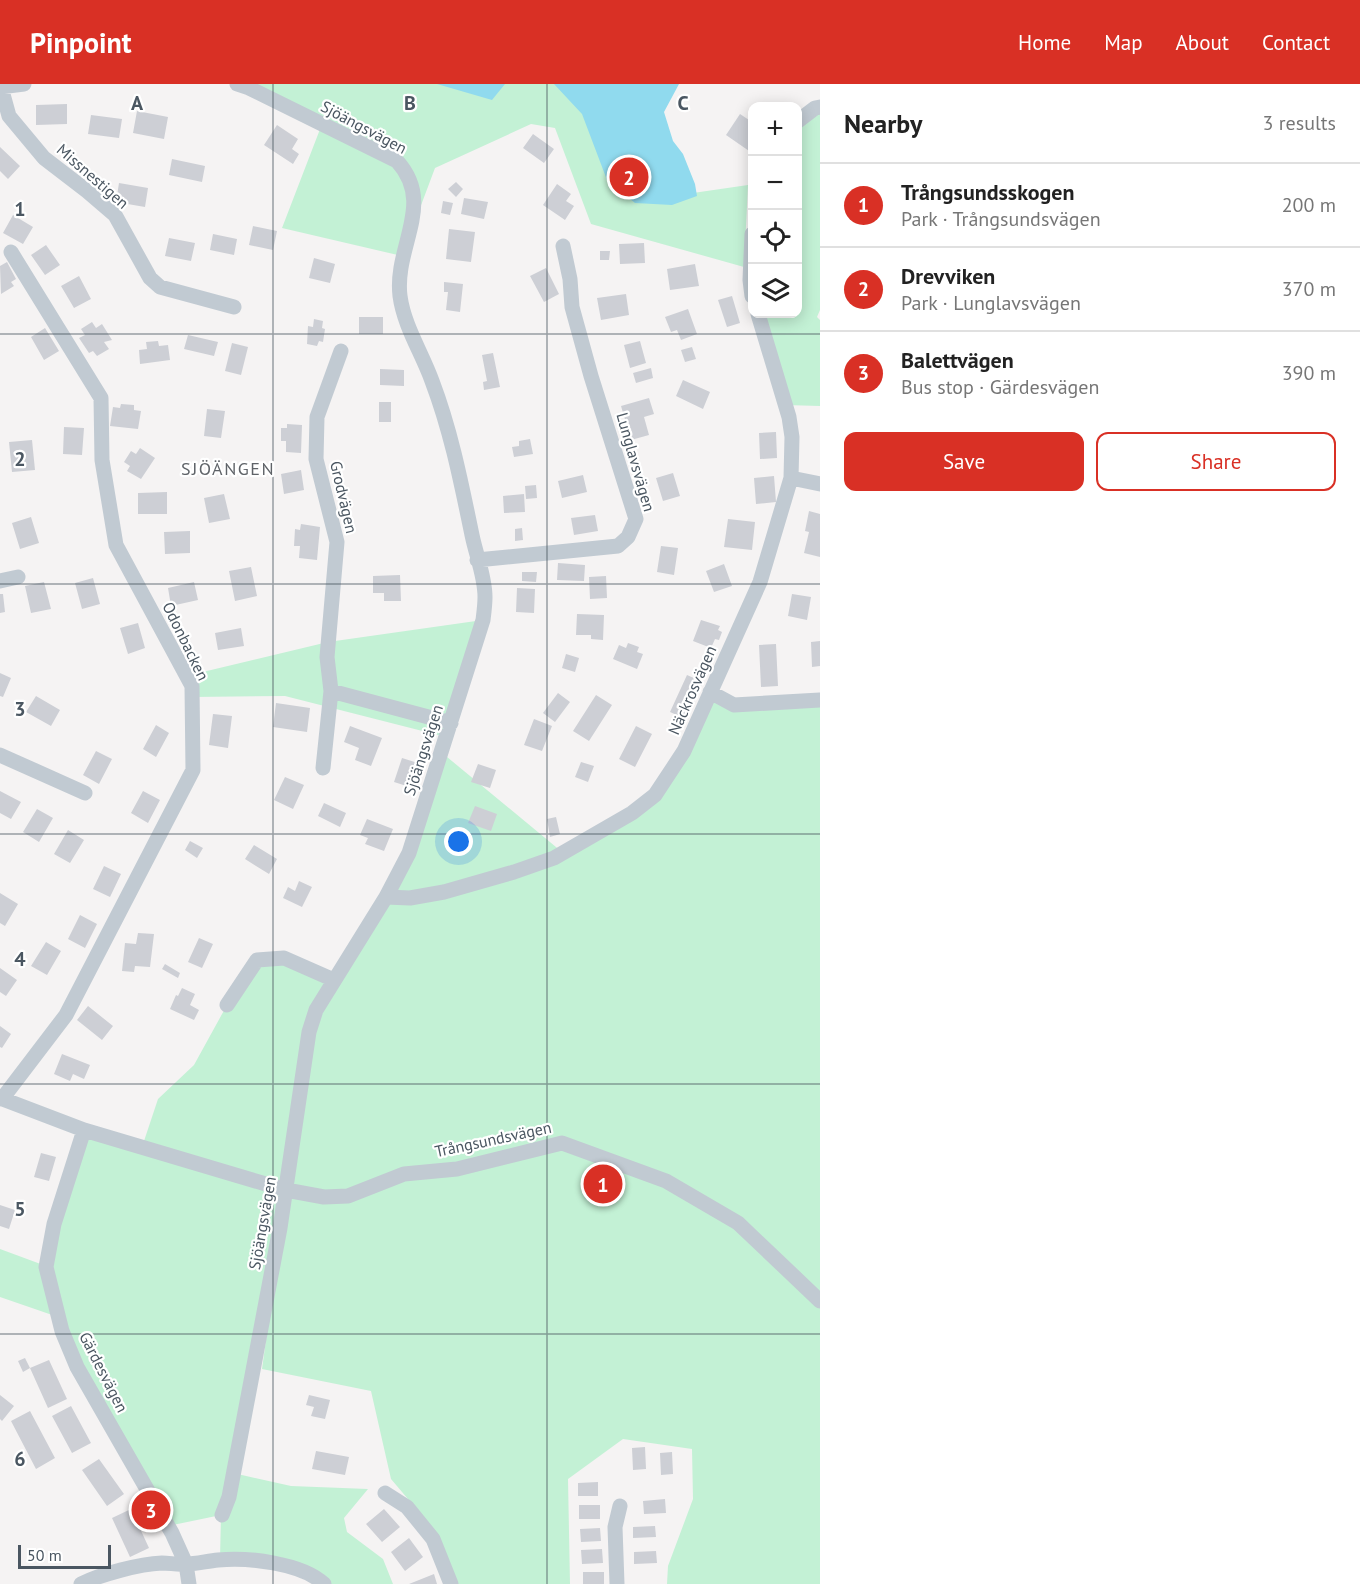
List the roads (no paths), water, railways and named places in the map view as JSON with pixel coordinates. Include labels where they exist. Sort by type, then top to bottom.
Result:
[{"type":"street","points":[[0,87],[24,84]]},
{"type":"street","name":"Sjöängsvägen","points":[[222,1515],[230,1489],[286,1190],[309,1032],[316,1010],[386,897],[409,853],[483,620],[485,596],[483,577],[477,560],[449,430],[422,354],[405,317],[400,294],[402,256],[415,210],[414,190],[408,174],[397,162],[237,84]]},
{"type":"street","name":"Missnestigen","points":[[0,87],[9,116],[44,158],[115,215],[150,278],[160,288],[234,307]]},
{"type":"street","points":[[802,118],[820,107]]},
{"type":"street","name":"Lunglavsvägen","points":[[477,560],[618,546],[628,537],[636,519],[572,307],[570,279],[563,246]]},
{"type":"street","name":"Odonbacken","points":[[1,1099],[66,1015],[193,770],[192,686],[116,545],[102,460],[101,398],[11,252]]},
{"type":"street","name":"Näckrosvägen","points":[[386,897],[410,897],[444,892],[554,858],[632,813],[656,795],[684,751],[760,582],[791,478],[792,437],[789,417],[759,318]]},
{"type":"street","name":"Grodvägen","points":[[323,768],[331,691],[327,657],[337,542],[316,459],[317,417],[341,351]]},
{"type":"street","points":[[791,478],[820,484]]},
{"type":"street","points":[[0,581],[18,578]]},
{"type":"street","points":[[331,691],[451,723]]},
{"type":"street","points":[[710,692],[734,705],[820,700]]},
{"type":"street","points":[[0,755],[85,793]]},
{"type":"street","points":[[227,1005],[257,960],[284,958],[333,980]]},
{"type":"street","name":"Trångsundsvägen","points":[[1,1099],[84,1130],[286,1190],[324,1197],[348,1196],[404,1174],[457,1169],[562,1143],[666,1181],[738,1223],[820,1301]]},
{"type":"street","name":"Gärdesvägen","points":[[84,1130],[54,1224],[46,1267],[62,1331],[77,1367],[159,1510],[186,1564],[189,1584]]},
{"type":"street","points":[[384,1493],[407,1507],[433,1539],[451,1584]]},
{"type":"street","points":[[617,1584],[615,1527],[620,1506]]},
{"type":"street","points":[[87,1583],[122,1571],[160,1563],[186,1564],[220,1559],[286,1566],[318,1578],[324,1584]]},
{"type":"water","points":[[437,84],[505,84],[492,100]]},
{"type":"water","points":[[554,84],[679,84],[664,112],[673,141],[683,154],[695,184],[697,196],[672,205],[635,203],[607,180],[582,114]]},
{"type":"place","name":"Drevviken","points":[[629,177]]},
{"type":"place","name":"Trångsundsskogen","points":[[603,1184]]},
{"type":"place","name":"Balettvägen","points":[[151,1510]]},
{"type":"district","name":"SJÖÄNGEN","points":[[228,469]]}]
